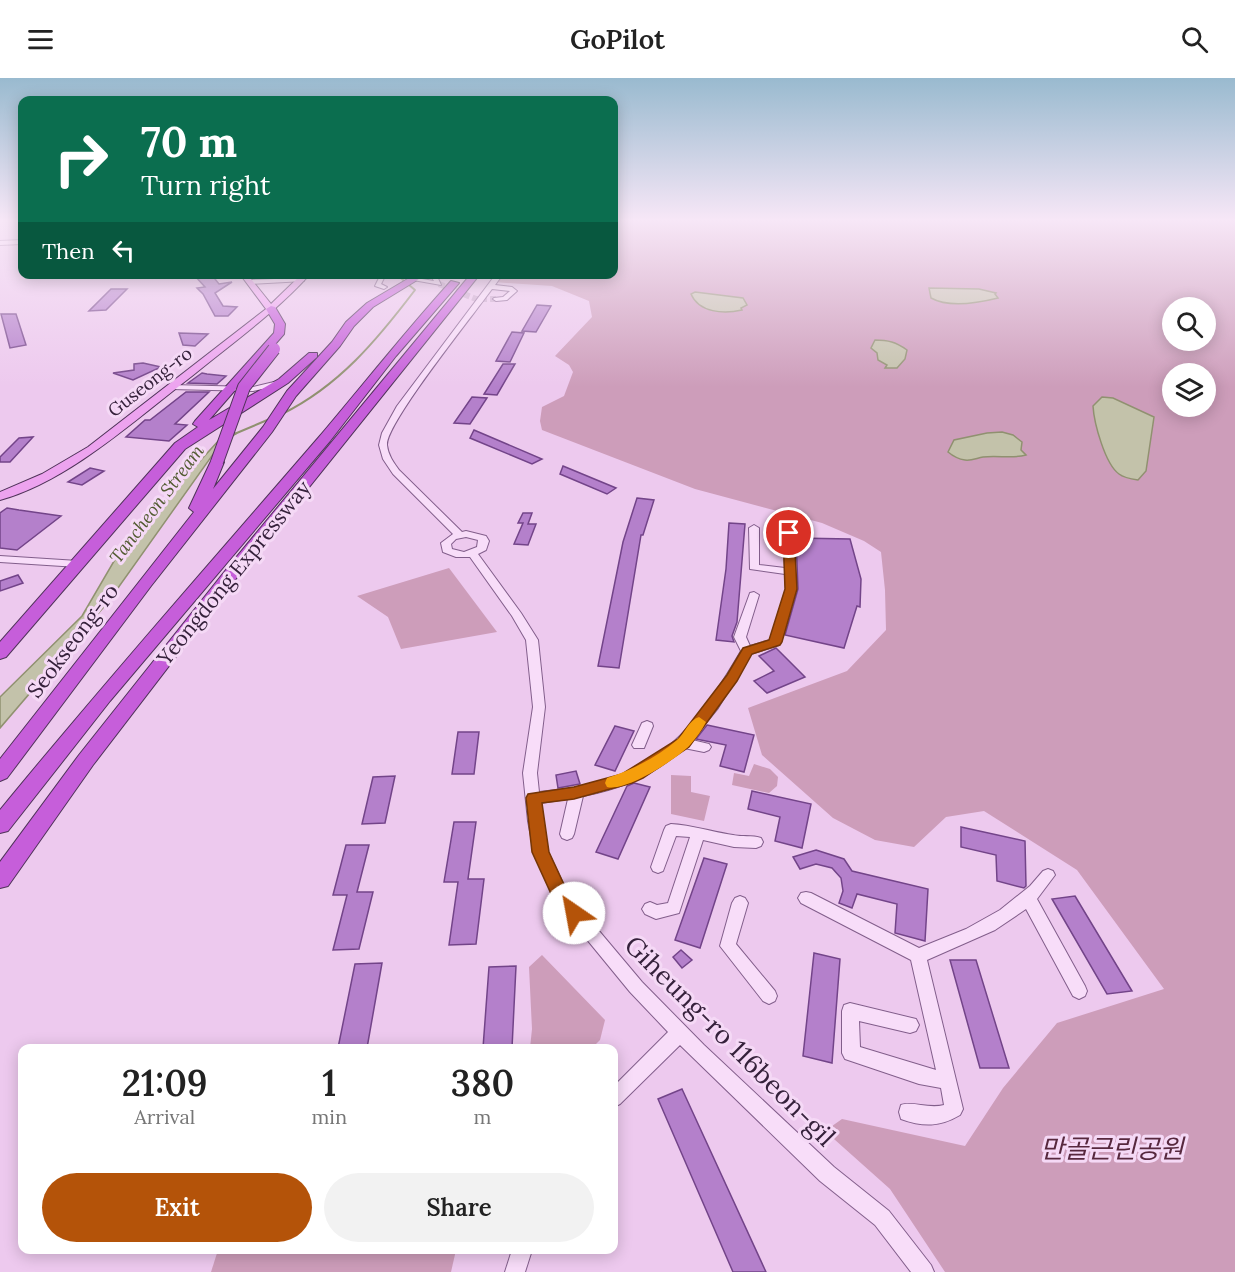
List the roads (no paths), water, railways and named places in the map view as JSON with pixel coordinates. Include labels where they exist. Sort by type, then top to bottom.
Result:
[{"type":"highway","points":[[391,286],[400,279]]},
{"type":"highway","name":"Seokseong-ro","points":[[0,653],[180,446],[278,383],[307,361],[357,305],[391,286],[413,279]]},
{"type":"highway","name":"Yeongdong Expressway","points":[[0,825],[103,697],[318,447],[392,354],[457,279]]},
{"type":"highway","name":"Yeongdong Expressway","points":[[0,879],[86,760],[235,570],[484,281]]},
{"type":"highway","name":"Seokseong-ro","points":[[0,773],[145,583],[268,429],[291,393],[336,344],[350,324],[391,286]]},
{"type":"highway","points":[[145,583],[160,554],[187,522],[204,496],[244,387],[285,337],[288,327],[285,319],[271,309]]},
{"type":"highway","points":[[180,446],[279,334],[280,324],[271,309]]},
{"type":"highway","points":[[245,403],[278,390],[291,393]]},
{"type":"main road","points":[[247,279],[271,309]]},
{"type":"main road","name":"Guseong-ro","points":[[0,496],[46,476],[92,449],[271,309],[303,279]]},
{"type":"street","points":[[250,282],[283,279]]},
{"type":"street","points":[[382,279],[377,285],[391,286]]},
{"type":"street","points":[[421,279],[439,284],[436,279]]},
{"type":"street","points":[[459,535],[396,472],[387,459],[383,445],[386,433],[400,408],[484,281],[514,291],[505,299],[496,299]]},
{"type":"street","points":[[171,387],[230,390],[253,389],[278,383]]},
{"type":"street","points":[[753,528],[754,567],[790,572]]},
{"type":"street","points":[[534,798],[577,792],[638,774],[684,743],[732,678],[747,651],[775,642],[791,589],[789,533]]},
{"type":"street","points":[[472,534],[482,538],[484,545],[473,554],[455,555],[447,550],[446,543],[459,535],[472,534]]},
{"type":"street","name":"Giheung-ro 116beon-gil","points":[[473,554],[532,640],[539,707],[530,773],[541,852],[562,898],[636,987],[680,1033],[827,1174],[882,1218],[924,1272]]},
{"type":"street","points":[[0,559],[78,564]]},
{"type":"street","points":[[747,651],[740,637],[754,595]]},
{"type":"street","points":[[639,745],[647,726]]},
{"type":"street","points":[[684,743],[704,747]]},
{"type":"street","points":[[567,834],[577,792]]},
{"type":"street","points":[[658,867],[671,830],[684,830],[739,844],[756,842]]},
{"type":"street","points":[[650,909],[656,912],[674,908],[699,834]]},
{"type":"street","points":[[918,956],[997,922],[1037,890],[1048,875]]},
{"type":"street","points":[[1028,897],[1079,991]]},
{"type":"street","points":[[806,898],[918,956],[954,1109],[942,1116],[917,1115],[908,1112]]},
{"type":"street","points":[[740,903],[728,946],[769,996]]},
{"type":"street","points":[[910,1025],[850,1011],[851,1053],[919,1075],[948,1080]]},
{"type":"street","points":[[618,1094],[680,1033]]},
{"type":"street","points":[[516,1272],[521,1254]]},
{"type":"waterway","name":"Tancheon Stream","points":[[282,414],[303,403],[339,376],[371,344],[415,290],[402,279]]},
{"type":"waterway","name":"Tancheon Stream","points":[[232,435],[272,418]]},
{"type":"tunnel","points":[[439,284],[476,299],[496,299]]},
{"type":"park label","name":"만골근린공원","points":[[1112,1149]]}]
